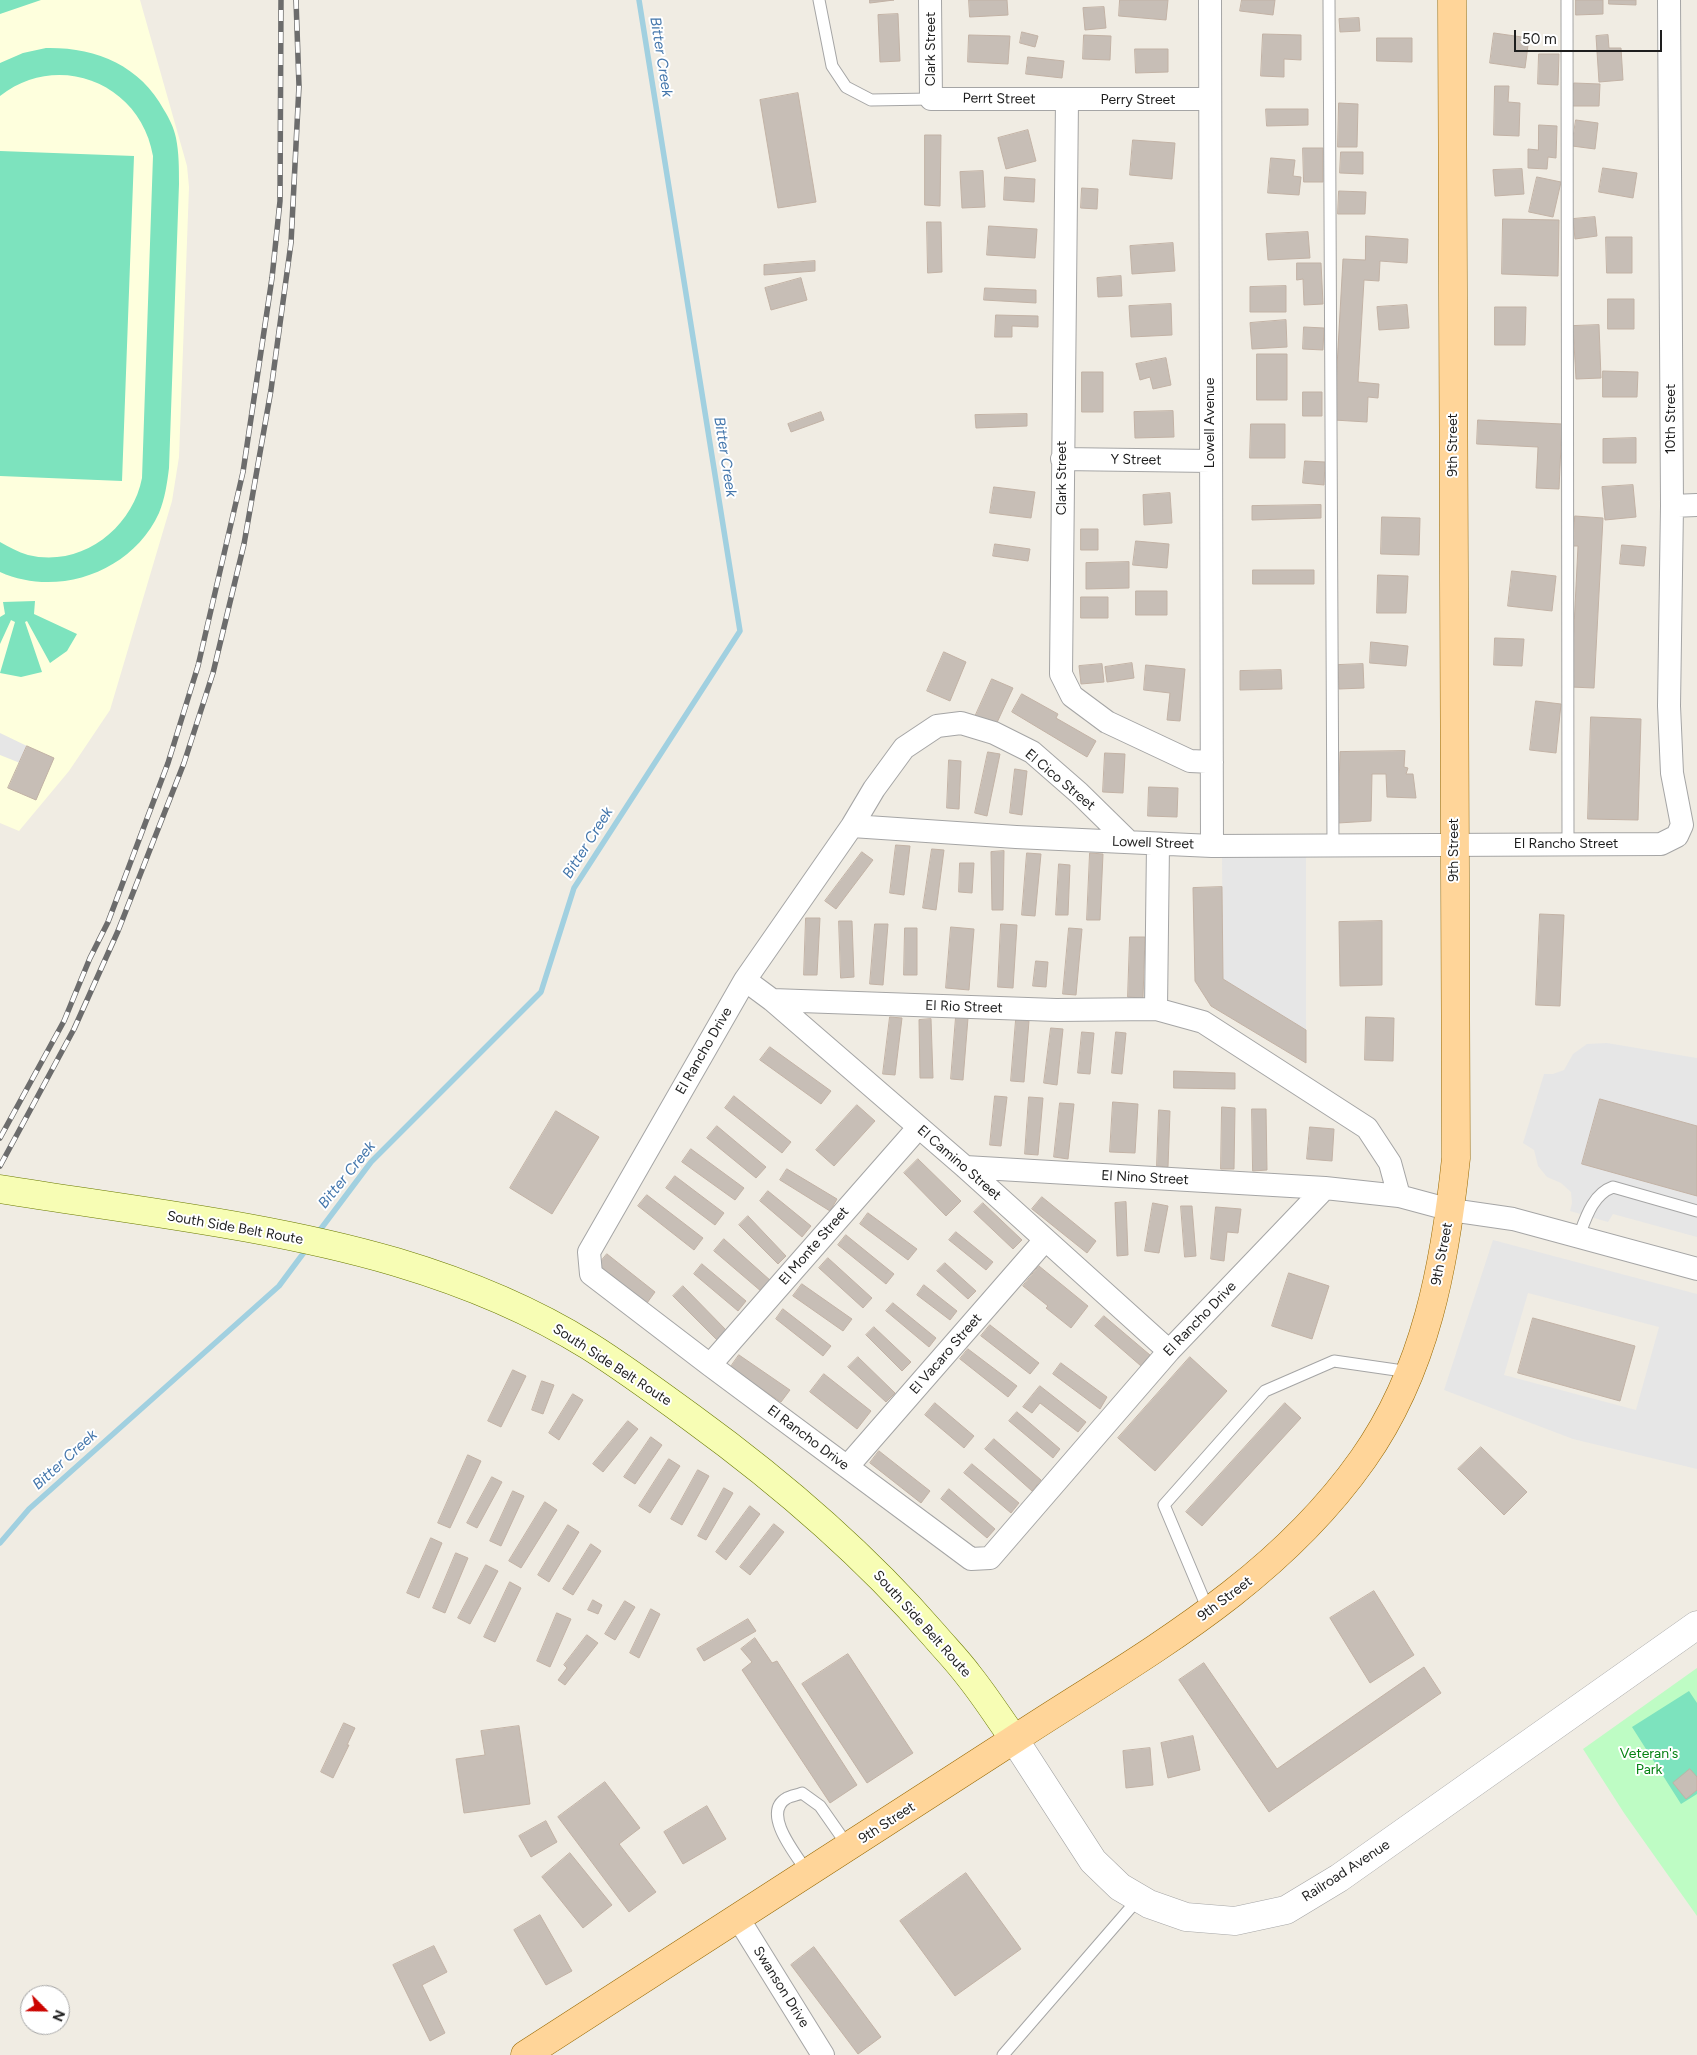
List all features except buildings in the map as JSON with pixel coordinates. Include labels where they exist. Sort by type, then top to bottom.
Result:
[{"type":"main road","name":"9th Street","points":[[525,2055],[849,1848],[1180,1632],[1240,1589],[1285,1550],[1326,1506],[1364,1458],[1399,1400],[1423,1338],[1442,1264],[1451,1210],[1456,1158],[1452,0]]},
{"type":"main road","name":"South Side Belt Route","points":[[0,1189],[252,1229],[396,1262],[461,1284],[532,1315],[586,1344],[710,1431],[796,1498],[856,1552],[907,1603],[968,1674],[1014,1739]]},
{"type":"street","name":"Clark Street","points":[[930,0],[931,99]]},
{"type":"street","name":"Lowell Avenue","points":[[1210,0],[1212,846]]},
{"type":"street","name":"10th Street","points":[[1669,0],[1672,506],[1670,706],[1672,774],[1682,825],[1677,836]]},
{"type":"street","name":"Perrt Street","points":[[931,99],[1067,100]]},
{"type":"street","name":"Perry Street","points":[[1067,100],[1209,99]]},
{"type":"street","name":"Clark Street","points":[[1067,100],[1061,674],[1072,696],[1107,722],[1190,761],[1212,762]]},
{"type":"street","name":"Y Street","points":[[1062,458],[1211,461]]},
{"type":"street","points":[[1672,506],[1697,505]]},
{"type":"street","name":"El Cico Street","points":[[852,826],[874,789],[904,748],[937,726],[961,724],[994,733],[1032,752],[1079,793],[1129,842]]},
{"type":"street","name":"Lowell Street","points":[[852,826],[1016,837],[1212,846],[1454,844]]},
{"type":"street","name":"El Rancho Drive","points":[[852,826],[745,980],[589,1252],[591,1274],[971,1559],[990,1558],[1169,1351],[1325,1188]]},
{"type":"street","name":"El Rancho Street","points":[[1454,844],[1661,844],[1677,836]]},
{"type":"street","points":[[1156,1009],[1158,844]]},
{"type":"street","name":"El Camino Street","points":[[745,980],[772,1000],[965,1167],[1169,1351]]},
{"type":"street","name":"El Rio Street","points":[[772,1000],[1056,1010],[1156,1009],[1203,1022],[1367,1128],[1390,1163],[1399,1196]]},
{"type":"street","name":"El Monte Street","points":[[710,1365],[918,1128]]},
{"type":"street","name":"El Nino Street","points":[[965,1167],[1325,1188]]},
{"type":"street","points":[[1325,1188],[1399,1196],[1451,1210],[1513,1219],[1697,1269]]},
{"type":"street","name":"El Vacaro Street","points":[[847,1467],[1044,1240]]},
{"type":"street","name":"Railroad Avenue","points":[[1014,1739],[1093,1861],[1120,1887],[1149,1904],[1186,1917],[1235,1921],[1286,1910],[1339,1878],[1663,1651],[1697,1625]]},
{"type":"street","name":"Swanson Drive","points":[[738,1918],[823,2055]]},
{"type":"lane","points":[[819,0],[832,66],[846,87],[871,100],[931,99]]},
{"type":"lane","points":[[1329,0],[1333,845]]},
{"type":"lane","points":[[1567,0],[1568,844]]},
{"type":"lane","points":[[1579,1236],[1595,1200],[1605,1190],[1613,1187],[1697,1211]]},
{"type":"lane","points":[[1209,1612],[1164,1505],[1265,1391],[1334,1361],[1410,1372]]},
{"type":"lane","points":[[808,1873],[777,1824],[777,1810],[785,1799],[802,1793],[820,1806],[849,1848]]},
{"type":"lane","points":[[1003,2055],[1139,1898]]},
{"type":"shaded area","points":[[0,0],[140,0],[187,166],[189,187],[179,457],[172,501],[110,710],[69,771],[19,831],[0,823]]},
{"type":"shaded area","points":[[0,733],[27,746],[20,763],[0,755]]},
{"type":"shaded area","points":[[1222,855],[1306,855],[1306,1030],[1223,979]]},
{"type":"shaded area","points":[[1607,1043],[1697,1058],[1697,1237],[1613,1214],[1608,1222],[1570,1211],[1572,1203],[1571,1192],[1561,1183],[1547,1177],[1538,1166],[1534,1150],[1523,1143],[1544,1074],[1553,1074],[1564,1070],[1573,1054],[1587,1044]]},
{"type":"shaded area","points":[[1493,1240],[1697,1294],[1697,1469],[1573,1439],[1444,1390]],"holes":[[[1528,1293],[1659,1327],[1636,1410],[1504,1375]]]},
{"type":"green space","points":[[0,0],[41,0],[0,14]]},
{"type":"green space","points":[[46,48],[82,51],[99,55],[129,70],[142,81],[154,94],[168,116],[174,131],[177,144],[179,184],[169,468],[166,491],[159,513],[147,534],[131,551],[112,564],[91,574],[69,580],[46,582],[22,579],[0,572],[0,542],[28,555],[48,558],[67,556],[85,550],[116,528],[136,496],[142,478],[153,156],[145,131],[132,110],[115,93],[94,82],[71,76],[47,76],[23,82],[0,96],[0,63],[23,53]]},
{"type":"green space","points":[[0,151],[134,156],[122,481],[0,476]]},
{"type":"green space","points":[[35,601],[34,614],[77,634],[67,651],[50,663],[27,621],[25,622],[42,672],[21,677],[0,673],[15,622],[11,620],[0,644],[0,617],[5,614],[3,602]]},
{"type":"green space","name":"Veteran's Park","points":[[1697,1668],[1697,1916],[1624,1813],[1583,1749]]},
{"type":"green space","points":[[1689,1691],[1697,1703],[1697,1794],[1681,1804],[1632,1727]]},
{"type":"waterway","name":"Bitter Creek","points":[[317,1234],[371,1162],[541,992],[574,888],[740,631],[639,0]]},
{"type":"waterway","name":"Bitter Creek","points":[[0,1543],[29,1509],[279,1286],[308,1247]]},
{"type":"railway","points":[[0,1138],[64,1021],[90,958],[108,922],[168,763],[198,666],[243,472],[272,278],[280,201],[281,0]]},
{"type":"railway","points":[[0,1166],[74,1029],[118,931],[184,763],[213,673],[244,544],[271,390],[291,243],[299,86],[296,0]]}]
